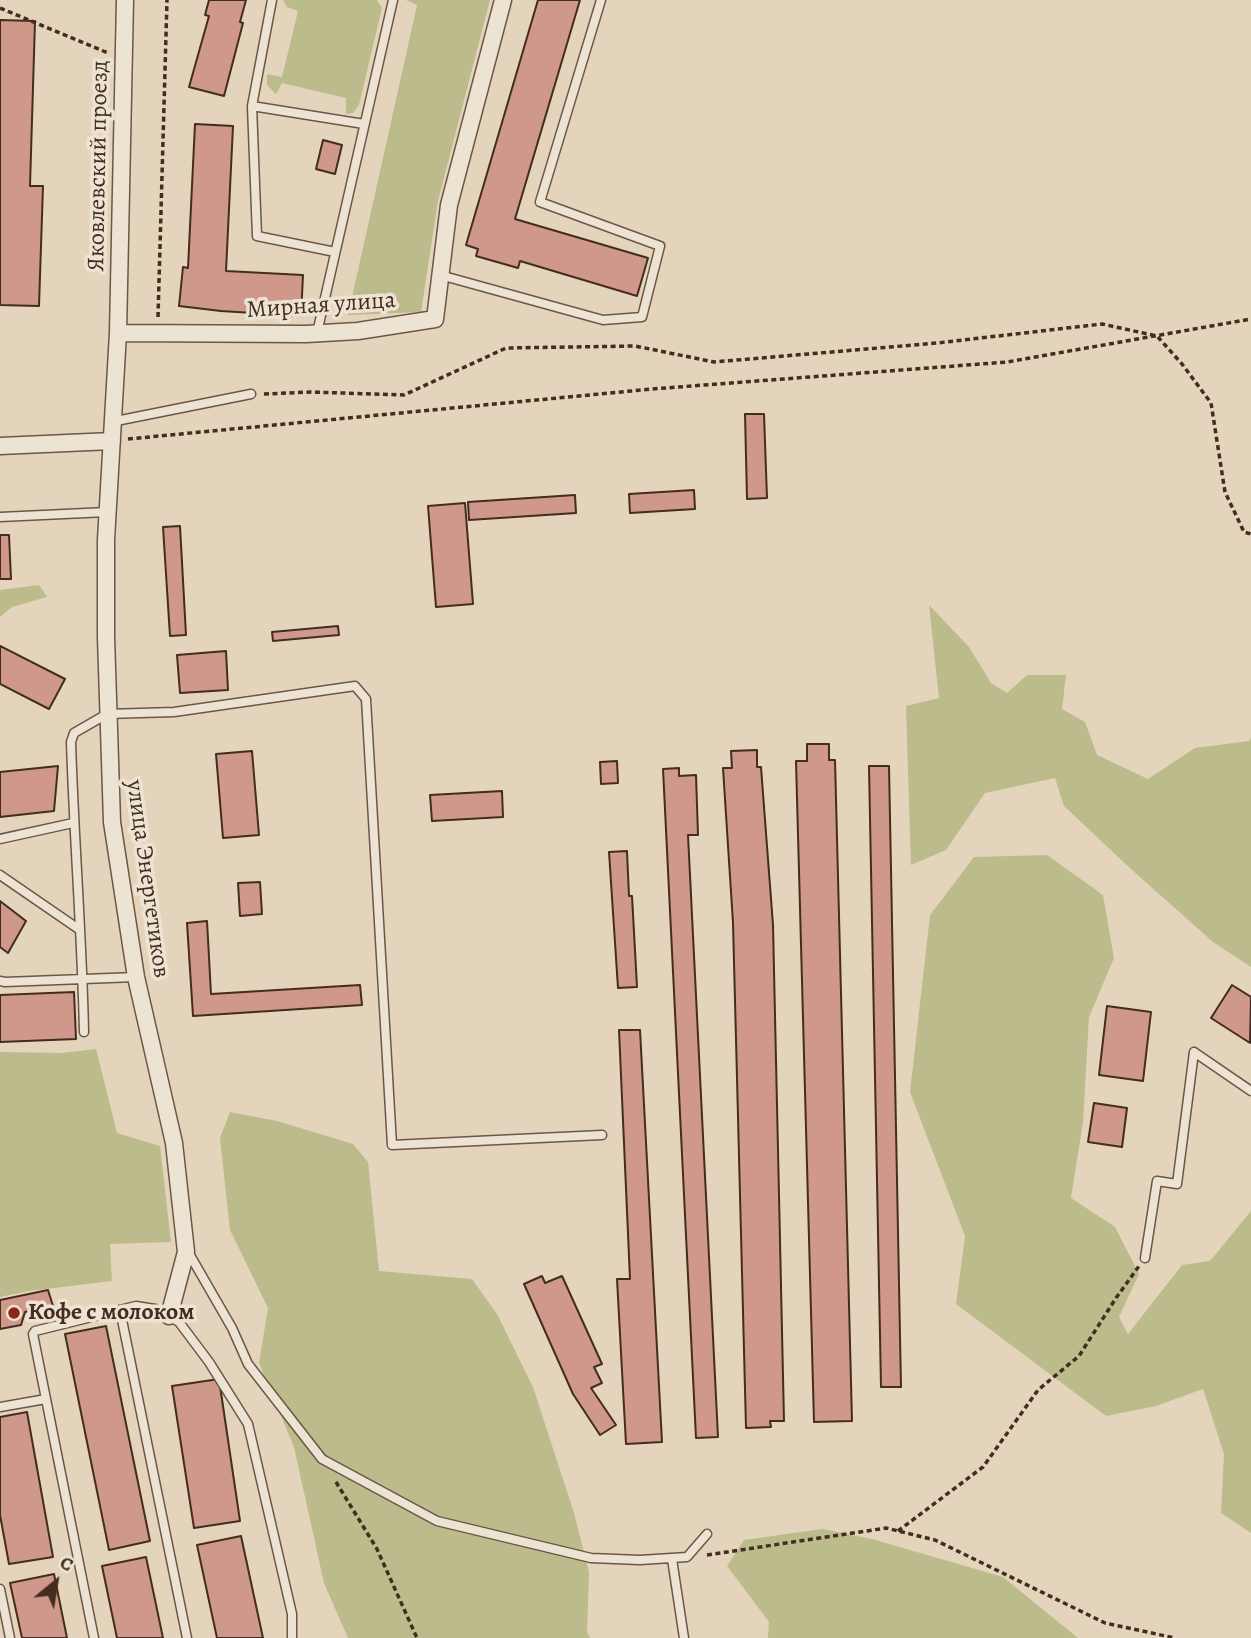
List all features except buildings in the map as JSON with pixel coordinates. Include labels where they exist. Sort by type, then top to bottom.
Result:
[{"type":"street","name":"Яковлевский проезд","points":[[118,333],[125,0]]},
{"type":"street","name":"Мирная улица","points":[[118,333],[317,333],[358,331],[435,319],[449,205],[503,0]]},
{"type":"street","points":[[0,446],[112,441],[118,333]]},
{"type":"street","name":"улица Энергетиков","points":[[112,441],[107,512],[106,637],[111,822],[136,977],[174,1143],[186,1252],[169,1316]]},
{"type":"lane","points":[[272,0],[252,106],[257,236],[335,252]]},
{"type":"lane","points":[[317,333],[393,0]]},
{"type":"lane","points":[[440,275],[603,320],[642,317],[660,246],[541,202],[601,0]]},
{"type":"lane","points":[[252,106],[364,124]]},
{"type":"lane","points":[[111,422],[251,394]]},
{"type":"lane","points":[[0,517],[107,512]]},
{"type":"lane","points":[[84,1032],[73,823],[74,733],[107,714],[174,712],[355,686],[366,699],[392,1145],[602,1135]]},
{"type":"lane","points":[[0,839],[73,823]]},
{"type":"lane","points":[[0,875],[80,930]]},
{"type":"lane","points":[[0,981],[136,977]]},
{"type":"lane","points":[[1145,1258],[1157,1181],[1177,1184],[1194,1052],[1251,1091]]},
{"type":"lane","points":[[185,1246],[232,1328],[248,1364],[322,1458],[437,1521],[591,1558],[687,1558],[707,1534]]},
{"type":"lane","points":[[94,1638],[33,1332],[136,1306],[155,1308],[179,1322],[209,1362],[248,1424],[292,1614],[292,1638]]},
{"type":"lane","points":[[120,1310],[187,1638]]},
{"type":"lane","points":[[0,1407],[46,1399]]},
{"type":"lane","points":[[672,1559],[684,1638]]},
{"type":"lane","points":[[0,1589],[10,1638]]},
{"type":"path","points":[[158,334],[167,0]]},
{"type":"path","points":[[0,8],[124,60]]},
{"type":"path","points":[[112,441],[652,389],[1007,362],[1251,319]]},
{"type":"path","points":[[251,394],[311,392],[404,395],[506,348],[635,346],[714,362],[937,343],[1102,324],[1157,336],[1211,403],[1225,492],[1244,532],[1251,534]]},
{"type":"path","points":[[898,1531],[983,1467],[1038,1390],[1079,1356],[1115,1298],[1145,1258]]},
{"type":"path","points":[[322,1458],[377,1549],[417,1638]]},
{"type":"path","points":[[687,1558],[886,1528],[935,1541],[1105,1623],[1175,1638]]},
{"type":"green space","points":[[283,0],[377,0],[382,8],[359,105],[353,113],[346,114],[346,98],[282,83],[276,94],[267,85],[267,74],[282,77],[298,11],[287,7]]},
{"type":"green space","points":[[406,0],[490,0],[438,201],[421,312],[348,315],[417,5]]},
{"type":"green space","points":[[39,585],[47,597],[12,607],[0,617],[0,590]]},
{"type":"green space","points":[[929,605],[969,647],[991,683],[1007,693],[1027,675],[1066,675],[1062,709],[1085,722],[1097,755],[1148,779],[1195,748],[1249,741],[1251,738],[1251,967],[1213,942],[1064,806],[1055,778],[985,793],[946,850],[911,865],[906,706],[939,698]]},
{"type":"green space","points":[[1047,855],[1103,895],[1114,958],[1089,1017],[1083,1122],[1071,1198],[1115,1227],[1139,1274],[1119,1317],[1128,1334],[1182,1265],[1210,1261],[1251,1211],[1251,1533],[1221,1513],[1224,1454],[1203,1389],[1156,1406],[1106,1416],[956,1304],[965,1236],[910,1092],[930,915],[974,857]]},
{"type":"green space","points":[[96,1049],[117,1133],[160,1146],[171,1242],[110,1244],[112,1281],[0,1297],[0,1052],[62,1053]]},
{"type":"green space","points":[[230,1112],[277,1121],[353,1144],[368,1162],[379,1271],[472,1279],[497,1314],[533,1387],[574,1513],[589,1572],[587,1632],[590,1638],[348,1638],[324,1583],[294,1447],[259,1363],[268,1308],[230,1230],[220,1138]]},
{"type":"green space","points":[[822,1529],[872,1539],[1003,1577],[1078,1638],[768,1638],[769,1622],[727,1566],[744,1540]]},
{"type":"place","name":"Кофе с молоком","points":[[14,1313]]}]
